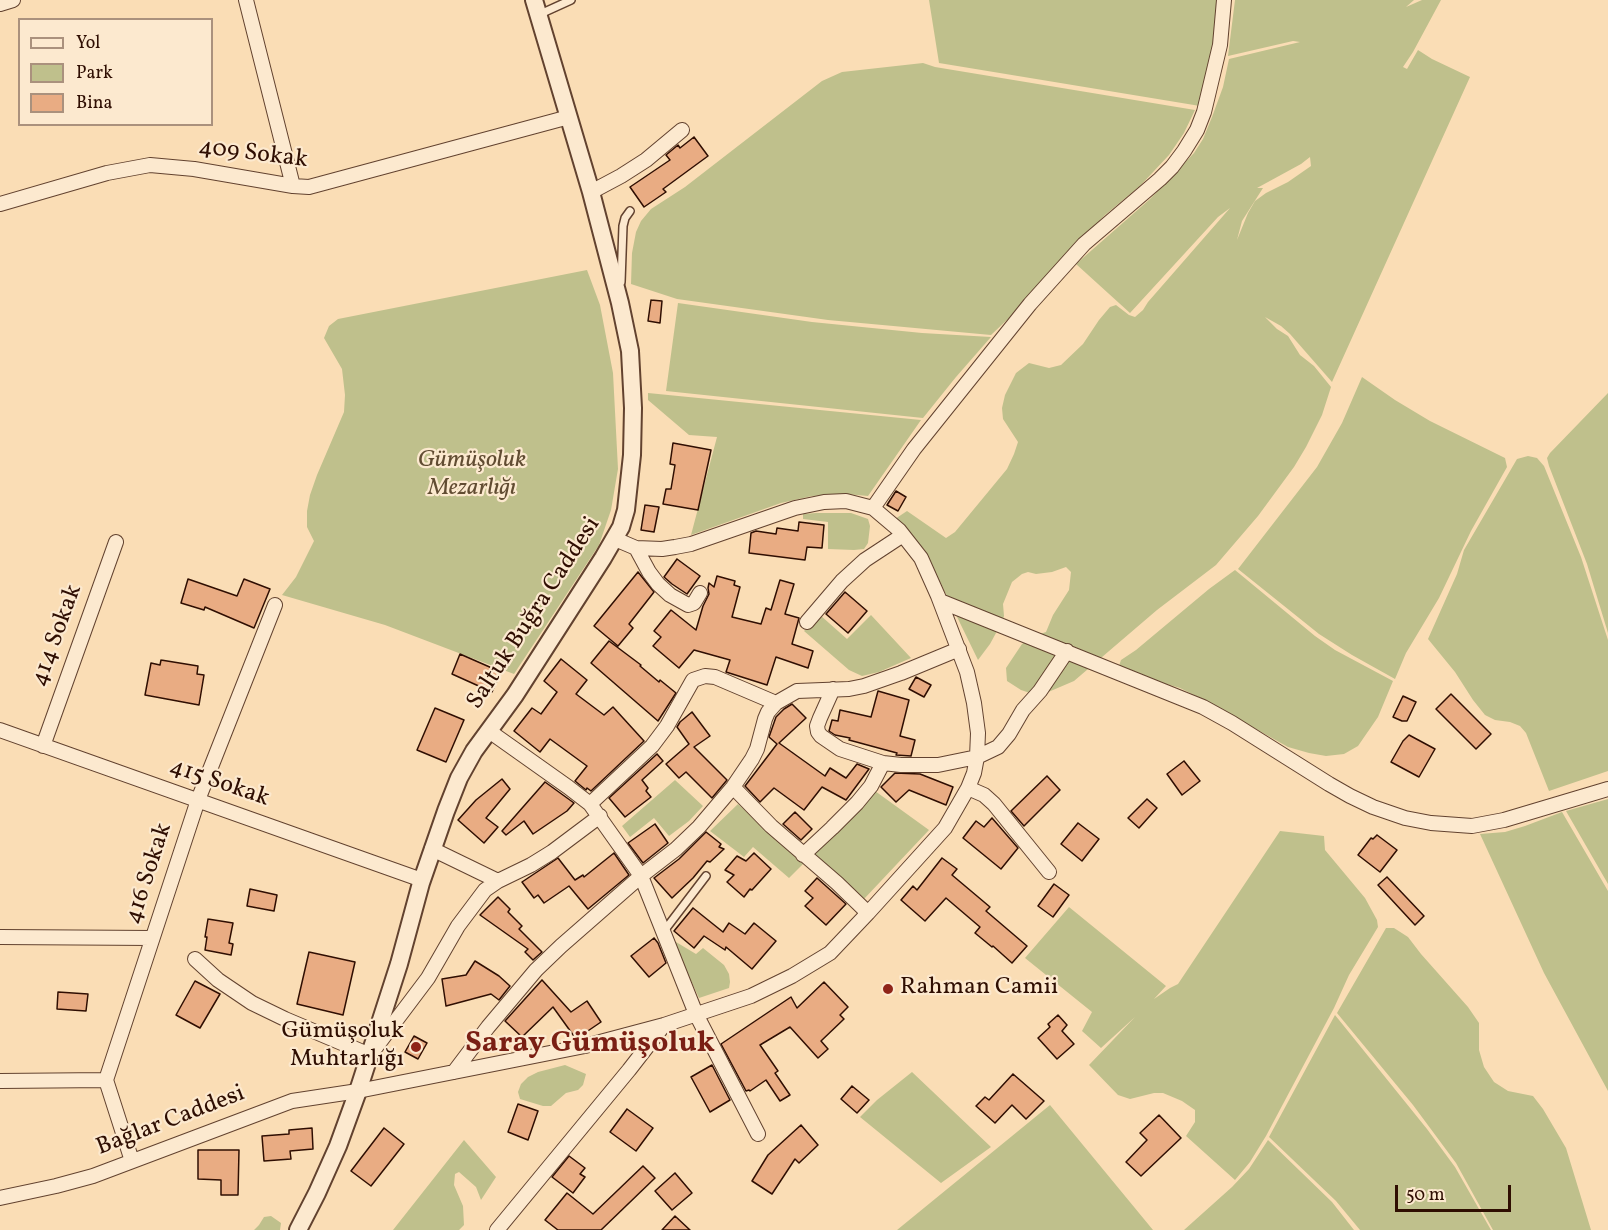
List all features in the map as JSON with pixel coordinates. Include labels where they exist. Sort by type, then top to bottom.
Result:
[{"type":"street","points":[[0,4],[13,0]]},
{"type":"street","points":[[246,0],[293,186]]},
{"type":"street","points":[[615,539],[636,548],[662,549],[691,544],[795,508],[825,502],[846,501],[873,508],[914,448],[1030,304],[1084,244],[1160,179],[1184,151],[1197,130],[1204,112],[1220,45],[1224,0]]},
{"type":"street","name":"Saltuk Buğra Caddesi","points":[[298,1230],[338,1146],[358,1091],[399,964],[432,849],[459,778],[474,751],[515,695],[615,539],[626,510],[632,455],[633,408],[630,351],[591,192],[536,8]]},
{"type":"street","name":"409 Sokak","points":[[0,204],[108,173],[150,165],[309,187],[568,117]]},
{"type":"street","points":[[591,192],[646,160],[682,130]]},
{"type":"street","name":"Bağlar Caddesi","points":[[0,1198],[93,1176],[292,1101],[358,1091],[585,1046],[664,1025],[751,996],[792,976],[830,953],[945,828],[968,788],[977,757],[978,733],[967,672],[940,600],[921,558],[903,535],[873,508]]},
{"type":"street","points":[[807,622],[842,581],[865,560],[903,535]]},
{"type":"street","name":"414 Sokak","points":[[43,746],[116,542]]},
{"type":"street","points":[[636,548],[649,572],[670,595],[688,605],[694,603],[700,592]]},
{"type":"street","points":[[940,600],[1203,707],[1350,796],[1405,818],[1431,823],[1472,826],[1504,820],[1608,789]]},
{"type":"street","name":"416 Sokak","points":[[106,1080],[198,800],[275,605]]},
{"type":"street","points":[[454,1072],[536,970],[642,876],[686,841],[733,787],[757,749],[765,719],[771,707],[797,691],[856,688],[959,649]]},
{"type":"street","points":[[833,689],[817,726],[821,736],[840,749],[883,763],[930,765],[977,757],[998,747],[1067,651]]},
{"type":"street","points":[[590,804],[652,746],[667,726],[693,680],[705,676],[715,677],[776,703]]},
{"type":"street","name":"415 Sokak","points":[[0,730],[422,880]]},
{"type":"street","points":[[489,731],[590,804],[642,876],[696,1014],[758,1134]]},
{"type":"street","points":[[803,855],[857,803],[871,786],[883,763]]},
{"type":"street","points":[[733,787],[771,826],[837,883],[868,914]]},
{"type":"street","points":[[968,788],[984,795],[994,804],[1049,872]]},
{"type":"street","points":[[195,959],[218,981],[252,1003],[370,1055],[428,978],[458,926],[484,890],[552,852],[600,816]]},
{"type":"street","points":[[432,849],[498,881]]},
{"type":"street","points":[[0,937],[152,938]]},
{"type":"street","points":[[497,1230],[664,1025]]},
{"type":"street","points":[[0,1081],[106,1080],[132,1161]]},
{"type":"lane","points":[[536,8],[571,0]]},
{"type":"lane","points":[[620,303],[623,226],[630,211]]},
{"type":"lane","points":[[664,931],[706,876]]},
{"type":"green space","points":[[929,0],[1217,0],[1214,39],[1200,106],[939,63]]},
{"type":"green space","points":[[1235,0],[1414,0],[1406,7],[1422,0],[1441,0],[1403,67],[1407,69],[1418,50],[1470,77],[1332,382],[1290,334],[1265,317],[1288,336],[1300,355],[1314,366],[1331,387],[1322,415],[1294,467],[1258,516],[1216,565],[1157,610],[1074,681],[1039,696],[1021,690],[1007,681],[1006,668],[1022,644],[1046,632],[1053,615],[1069,590],[1071,572],[1066,567],[1052,572],[1036,574],[1028,572],[1012,582],[1003,604],[1002,622],[978,660],[924,549],[895,519],[907,511],[946,538],[955,532],[1007,469],[1014,454],[1018,442],[1003,419],[1002,408],[1005,395],[1016,373],[1029,363],[1049,368],[1061,365],[1083,344],[1110,307],[1116,305],[1135,317],[1230,208],[1218,217],[1130,313],[1076,264],[1150,199],[1194,153],[1212,117],[1223,87],[1229,59],[1300,42],[1293,41],[1228,56]],"holes":[[[1310,157],[1311,166],[1255,201],[1237,240],[1242,221],[1263,188],[1257,188]]]},
{"type":"green space","points":[[923,63],[935,67],[1195,110],[1184,133],[1169,155],[1140,186],[1105,215],[991,335],[828,320],[677,299],[631,284],[632,253],[636,232],[641,221],[651,209],[685,187],[822,81],[842,72]]},
{"type":"green space","name":"Gümüşoluk Mezarlığı","points":[[587,270],[600,305],[613,373],[618,469],[611,510],[599,545],[514,674],[385,625],[282,595],[296,577],[314,541],[307,527],[310,495],[344,412],[342,369],[324,338],[329,326],[338,319]]},
{"type":"green space","points":[[678,303],[812,322],[991,337],[923,418],[666,391]]},
{"type":"green space","points":[[1362,377],[1430,421],[1505,458],[1507,467],[1471,531],[1439,598],[1406,653],[1395,679],[1319,634],[1238,569],[1317,467],[1342,423]]},
{"type":"green space","points":[[648,393],[921,420],[868,496],[846,494],[812,496],[781,503],[691,535],[717,437],[689,435],[648,400]]},
{"type":"green space","points":[[1608,393],[1608,633],[1587,564],[1547,458]]},
{"type":"green space","points":[[1528,456],[1537,458],[1544,466],[1581,557],[1608,640],[1608,771],[1549,791],[1526,733],[1520,726],[1485,715],[1455,672],[1428,639],[1457,574],[1464,550],[1517,459]]},
{"type":"green space","points":[[851,513],[868,519],[870,526],[868,543],[864,549],[828,549],[828,522],[803,519],[803,514]]},
{"type":"green space","points":[[1235,570],[1315,636],[1335,650],[1393,681],[1378,717],[1358,746],[1344,754],[1326,756],[1288,747],[1180,688],[1136,675],[1119,666],[1121,660]]},
{"type":"green space","points":[[820,615],[847,639],[871,615],[911,658],[879,672],[862,676],[849,670],[804,631]]},
{"type":"green space","points":[[675,780],[703,806],[689,821],[669,836],[654,818],[630,837],[622,826]]},
{"type":"green space","points":[[875,791],[929,830],[864,899],[814,854]]},
{"type":"green space","points":[[1608,799],[1608,884],[1566,811]]},
{"type":"green space","points":[[738,804],[804,863],[789,878],[753,847],[744,857],[710,831]]},
{"type":"green space","points":[[1562,812],[1608,891],[1608,1091],[1544,973],[1480,834],[1505,832]]},
{"type":"green space","points":[[1280,831],[1324,836],[1325,850],[1365,898],[1377,920],[1378,927],[1349,975],[1266,1136],[1250,1162],[1235,1180],[1186,1136],[1195,1122],[1195,1110],[1182,1101],[1163,1093],[1130,1099],[1118,1095],[1089,1065],[1135,1017],[1101,1048],[1082,1031],[1092,1012],[1025,958],[1069,907],[1166,986],[1154,999],[1178,984]]},
{"type":"green space","points":[[1386,928],[1394,928],[1408,937],[1468,1007],[1479,1023],[1479,1050],[1484,1067],[1494,1082],[1508,1091],[1533,1096],[1543,1109],[1566,1148],[1591,1230],[1493,1230],[1456,1163],[1413,1105],[1337,1013]]},
{"type":"green space","points":[[676,942],[696,954],[703,948],[724,965],[729,974],[729,988],[699,998],[675,946]]},
{"type":"green space","points":[[1335,1015],[1455,1167],[1491,1230],[1360,1230],[1336,1201],[1269,1137]]},
{"type":"green space","points":[[565,1065],[586,1074],[583,1085],[578,1090],[566,1093],[551,1106],[520,1099],[518,1092],[521,1084],[528,1077]]},
{"type":"green space","points":[[912,1072],[991,1147],[941,1183],[860,1117]]},
{"type":"green space","points":[[1050,1105],[1153,1230],[897,1230]]},
{"type":"green space","points":[[464,1140],[496,1177],[481,1200],[476,1187],[459,1172],[455,1174],[454,1185],[463,1206],[464,1225],[459,1230],[393,1230]]},
{"type":"green space","points":[[1268,1140],[1332,1202],[1354,1230],[1184,1230],[1249,1169]]},
{"type":"green space","points":[[271,1216],[281,1223],[280,1230],[254,1230],[264,1217]]},
{"type":"building","points":[[694,137],[708,156],[663,189],[666,192],[644,207],[630,187],[670,160],[666,155],[678,145],[680,148]]},
{"type":"building","points":[[651,300],[662,301],[660,323],[648,321]]},
{"type":"building","points":[[673,443],[711,450],[698,510],[663,504],[666,489],[671,489],[675,465],[670,464]]},
{"type":"building","points":[[896,491],[906,497],[898,511],[887,505]]},
{"type":"building","points":[[645,505],[659,507],[654,532],[641,530]]},
{"type":"building","points":[[799,522],[824,525],[822,548],[807,547],[805,560],[749,553],[751,533],[756,531],[776,534],[777,528],[798,531]]},
{"type":"building","points":[[677,559],[700,576],[687,594],[664,577]]},
{"type":"building","points":[[638,572],[654,592],[629,624],[633,628],[618,646],[594,626]]},
{"type":"building","points":[[717,576],[735,581],[734,585],[740,587],[732,617],[761,624],[766,608],[771,610],[780,580],[794,584],[785,614],[799,618],[792,644],[813,651],[808,668],[776,657],[767,685],[726,672],[730,660],[694,650],[679,668],[653,646],[661,637],[654,631],[671,610],[696,630],[709,594],[709,583],[714,587]]},
{"type":"building","points":[[188,579],[237,596],[244,579],[270,589],[254,628],[205,607],[204,610],[181,603]]},
{"type":"building","points":[[845,592],[867,611],[848,633],[826,614]]},
{"type":"building","points":[[609,641],[676,693],[658,721],[591,663]]},
{"type":"building","points":[[460,654],[501,672],[492,692],[452,674]]},
{"type":"building","points":[[561,659],[587,680],[576,694],[604,715],[613,707],[644,741],[591,791],[587,788],[586,790],[575,781],[587,766],[550,739],[540,752],[514,731],[532,708],[541,714],[557,692],[544,681]]},
{"type":"building","points":[[161,660],[198,666],[197,674],[204,675],[199,705],[145,695],[151,663],[160,665]]},
{"type":"building","points":[[916,677],[931,685],[924,697],[909,689]]},
{"type":"building","points":[[878,691],[909,700],[900,736],[915,740],[911,756],[896,755],[897,753],[849,740],[850,738],[835,735],[829,731],[832,720],[838,721],[840,710],[871,717]]},
{"type":"building","points":[[1451,694],[1491,734],[1476,749],[1436,709]]},
{"type":"building","points":[[1403,696],[1416,702],[1407,721],[1393,717]]},
{"type":"building","points":[[792,704],[806,718],[779,743],[825,776],[830,768],[846,778],[857,764],[869,769],[846,800],[822,787],[804,810],[774,788],[760,802],[745,786],[777,744],[769,737],[776,717]]},
{"type":"building","points":[[435,708],[464,720],[446,762],[417,750]]},
{"type":"building","points":[[692,712],[710,736],[694,747],[727,780],[712,798],[686,772],[679,778],[666,764],[689,744],[677,727]]},
{"type":"building","points":[[1409,735],[1435,749],[1419,777],[1391,762]]},
{"type":"building","points":[[657,754],[663,761],[642,780],[651,797],[625,817],[609,798]]},
{"type":"building","points":[[1184,761],[1200,781],[1182,795],[1167,774]]},
{"type":"building","points":[[895,773],[920,774],[953,787],[946,805],[909,790],[896,802],[881,787]]},
{"type":"building","points":[[1047,776],[1060,790],[1024,826],[1011,811]]},
{"type":"building","points":[[502,779],[510,789],[486,818],[498,827],[484,843],[458,820],[476,800]]},
{"type":"building","points":[[545,782],[574,803],[567,811],[533,834],[524,821],[506,835],[502,831]]},
{"type":"building","points":[[1147,799],[1157,808],[1139,828],[1128,818]]},
{"type":"building","points":[[795,812],[812,829],[801,840],[783,824]]},
{"type":"building","points":[[992,818],[1018,848],[1001,869],[963,838],[976,821],[984,827]]},
{"type":"building","points":[[1078,823],[1099,839],[1082,861],[1061,844]]},
{"type":"building","points":[[655,824],[668,843],[643,863],[628,843]]},
{"type":"building","points":[[706,832],[721,844],[719,847],[724,849],[710,862],[707,861],[672,898],[654,878],[679,859]]},
{"type":"building","points":[[1377,835],[1397,850],[1380,872],[1358,855],[1371,838]]},
{"type":"building","points":[[614,853],[629,875],[588,909],[569,886],[544,903],[538,895],[534,898],[522,882],[558,858],[575,880],[583,875],[584,877]]},
{"type":"building","points":[[754,853],[771,869],[744,897],[727,882],[734,875],[725,870],[737,856],[746,861]]},
{"type":"building","points":[[942,858],[957,869],[952,875],[990,907],[986,911],[1027,946],[1012,963],[975,933],[980,927],[946,898],[925,921],[901,900],[913,886],[917,890]]},
{"type":"building","points":[[1387,877],[1424,916],[1415,925],[1378,885]]},
{"type":"building","points":[[817,878],[846,904],[826,925],[805,906],[813,898],[805,891]]},
{"type":"building","points":[[1054,884],[1069,895],[1053,917],[1038,906]]},
{"type":"building","points":[[250,889],[277,895],[274,911],[247,906]]},
{"type":"building","points":[[498,897],[510,909],[508,912],[522,926],[519,929],[542,952],[533,960],[525,952],[528,949],[480,915]]},
{"type":"building","points":[[693,908],[723,932],[729,923],[745,934],[754,923],[776,941],[752,969],[726,947],[725,950],[704,936],[694,948],[674,931]]},
{"type":"building","points":[[208,919],[233,923],[229,943],[233,944],[231,955],[205,950]]},
{"type":"building","points":[[654,938],[666,963],[649,977],[631,956]]},
{"type":"building","points":[[309,952],[355,962],[343,1015],[297,1004]]},
{"type":"building","points":[[475,961],[510,986],[499,1000],[491,994],[446,1006],[442,979],[466,975]]},
{"type":"building","points":[[542,980],[571,1012],[587,1001],[601,1022],[576,1039],[553,1007],[522,1037],[505,1021]]},
{"type":"building","points":[[195,981],[220,994],[200,1028],[176,1015]]},
{"type":"building","points":[[824,982],[848,1007],[840,1015],[844,1019],[821,1041],[828,1049],[818,1058],[790,1027],[760,1045],[778,1071],[775,1073],[790,1095],[780,1101],[766,1080],[750,1091],[746,1091],[721,1044],[791,997],[797,1008]]},
{"type":"building","points":[[58,992],[88,994],[86,1011],[57,1009]]},
{"type":"building","points":[[1058,1015],[1067,1025],[1062,1031],[1074,1044],[1057,1059],[1038,1038],[1050,1027],[1048,1024]]},
{"type":"building","name":"Gümüşoluk Muhtarlığı","points":[[414,1036],[427,1043],[418,1059],[405,1052]]},
{"type":"building","points":[[712,1065],[730,1100],[710,1112],[691,1077]]},
{"type":"building","points":[[1013,1074],[1044,1101],[1026,1119],[1012,1105],[995,1123],[976,1106],[985,1097],[989,1100]]},
{"type":"building","points":[[852,1086],[869,1100],[857,1113],[841,1099]]},
{"type":"building","points":[[518,1104],[538,1111],[528,1140],[508,1132]]},
{"type":"building","points":[[627,1109],[653,1128],[636,1151],[610,1132]]},
{"type":"building","points":[[1159,1115],[1181,1138],[1141,1176],[1126,1162],[1147,1140],[1140,1133]]},
{"type":"building","points":[[801,1125],[818,1145],[799,1163],[795,1159],[772,1194],[752,1181],[768,1155]]},
{"type":"building","points":[[312,1128],[313,1149],[290,1151],[291,1159],[264,1161],[262,1136],[289,1134],[289,1130]]},
{"type":"building","points":[[384,1128],[404,1144],[371,1186],[351,1171]]},
{"type":"building","points":[[198,1150],[239,1150],[238,1195],[221,1195],[221,1180],[198,1179]]},
{"type":"building","points":[[569,1156],[585,1168],[580,1174],[585,1177],[573,1193],[552,1177]]},
{"type":"building","points":[[643,1166],[655,1178],[601,1230],[558,1230],[545,1220],[567,1193],[593,1214]]},
{"type":"building","points":[[675,1173],[692,1193],[672,1210],[655,1191]]},
{"type":"building","points":[[675,1216],[690,1230],[662,1230]]},
{"type":"place","name":"Rahman Camii","points":[[888,989]]},
{"type":"place","name":"Gümüşoluk Muhtarlığı","points":[[416,1047]]},
{"type":"district","name":"Saray Gümüşoluk","points":[[590,1045]]}]
